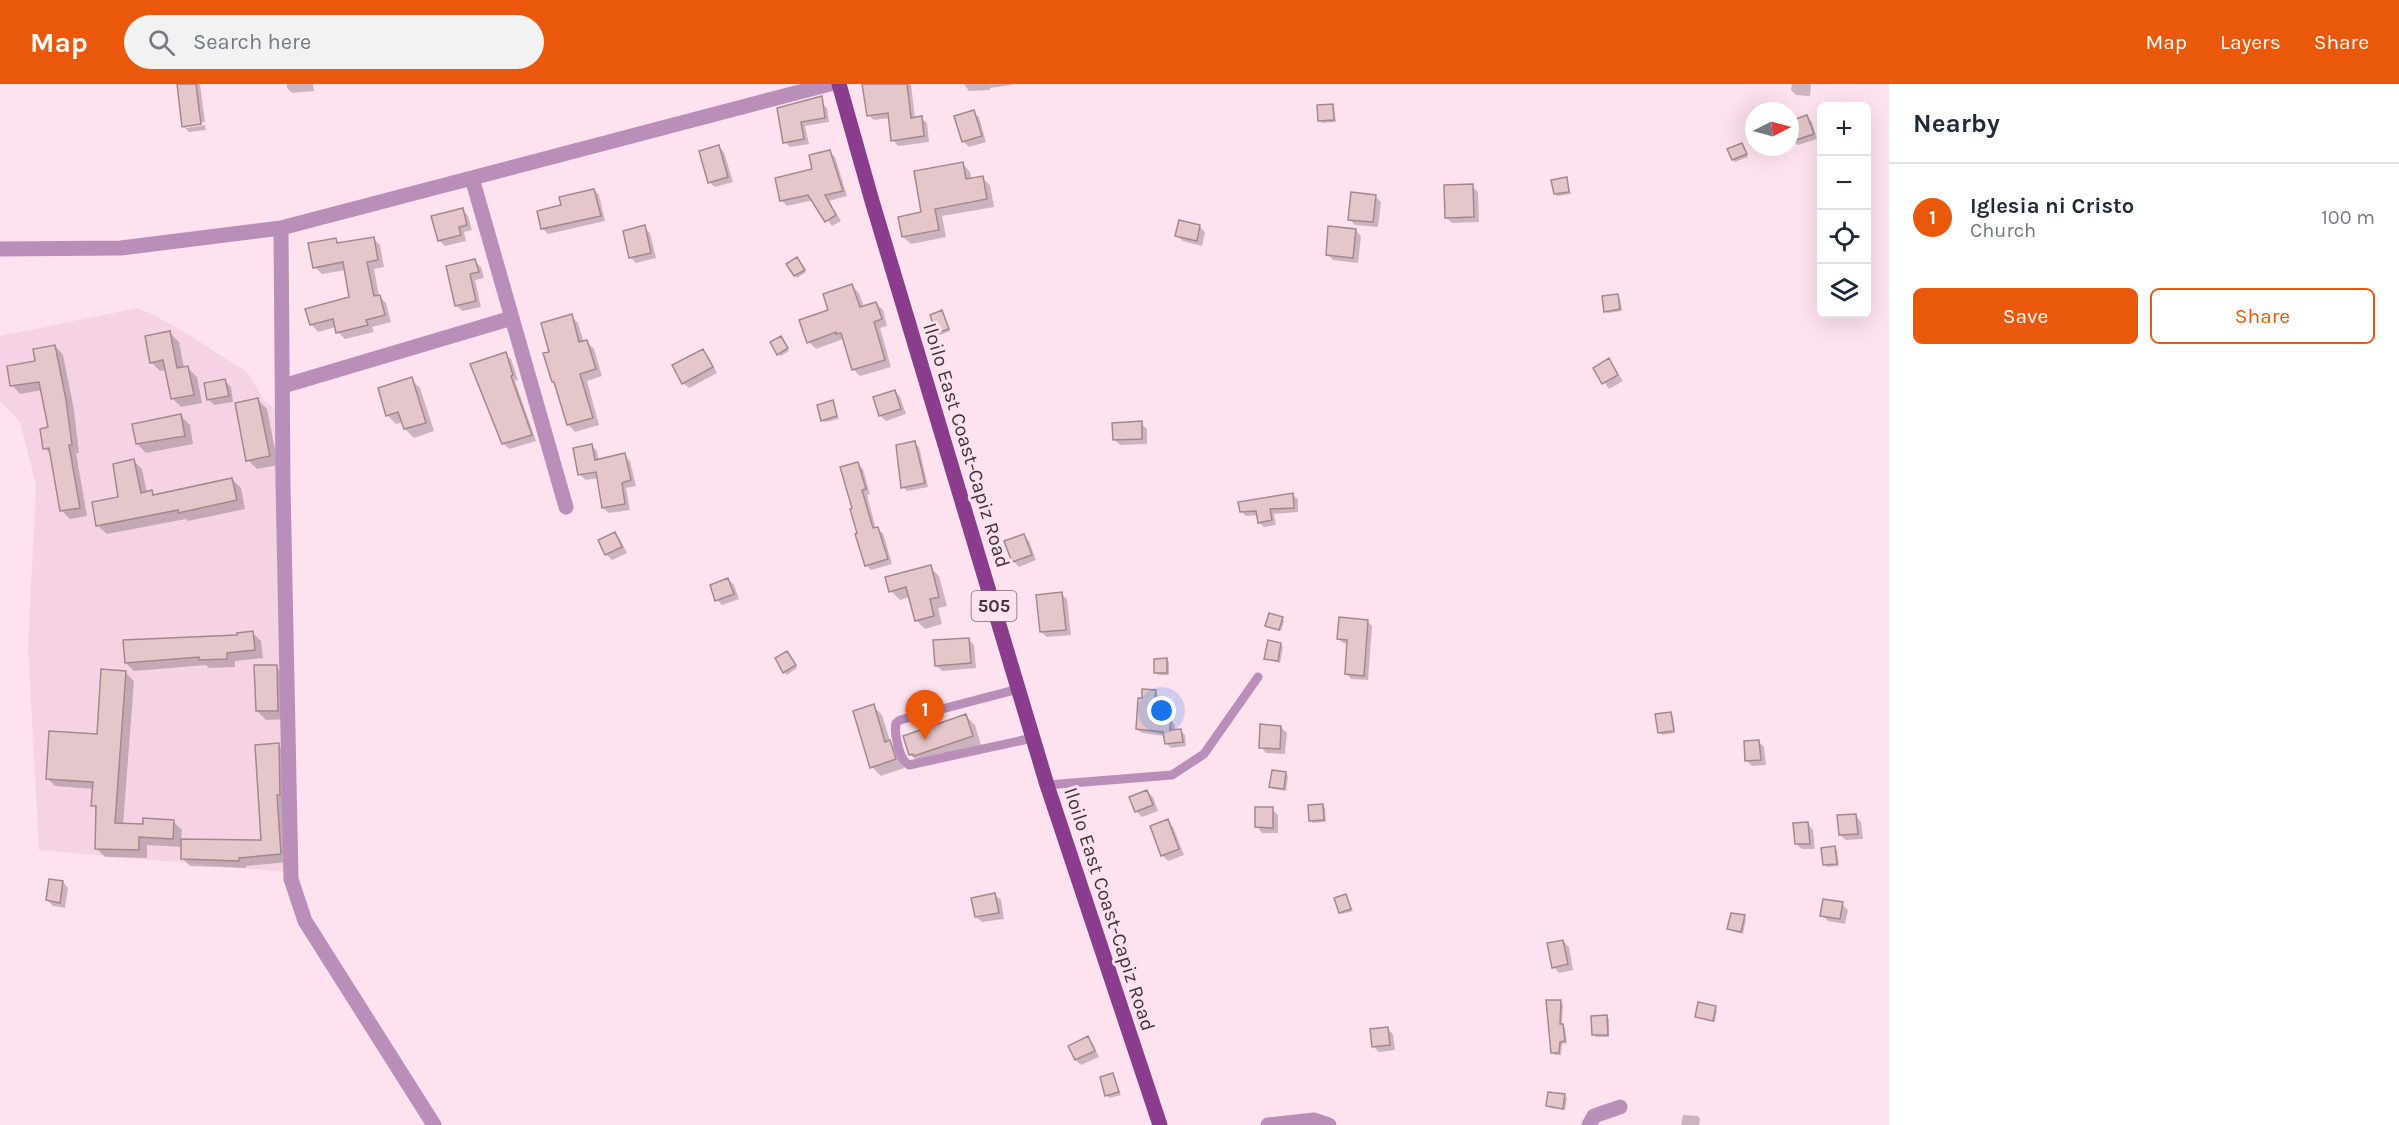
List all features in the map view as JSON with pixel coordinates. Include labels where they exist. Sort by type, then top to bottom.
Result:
[{"type":"main road","name":"Iloilo East Coast-Capiz Road","points":[[839,84],[1047,785],[1160,1125]]},
{"type":"street","points":[[0,249],[121,248],[281,228],[830,84]]},
{"type":"street","points":[[472,178],[566,507]]},
{"type":"street","points":[[281,228],[291,879],[305,921],[434,1125]]},
{"type":"street","points":[[283,386],[512,318]]},
{"type":"street","points":[[1589,1125],[1593,1116],[1620,1107]]},
{"type":"street","points":[[1268,1125],[1314,1120],[1329,1125]]},
{"type":"lane","points":[[1047,785],[1172,775],[1204,754],[1258,677]]},
{"type":"lane","points":[[1018,689],[900,720],[896,723],[895,729],[903,759],[909,765],[1033,738]]},
{"type":"shaded area","points":[[137,308],[194,338],[248,373],[263,399],[279,412],[287,872],[39,850],[28,646],[36,485],[20,422],[0,401],[0,336]]},
{"type":"building","points":[[177,84],[196,84],[201,124],[182,127]]},
{"type":"building","points":[[862,84],[907,84],[911,118],[922,116],[924,136],[891,141],[888,113],[867,116]]},
{"type":"building","points":[[822,96],[825,118],[801,122],[804,139],[783,143],[777,108]]},
{"type":"building","points":[[1333,104],[1334,120],[1318,121],[1317,105]]},
{"type":"building","points":[[974,110],[982,136],[962,142],[954,116]]},
{"type":"building","points":[[1807,115],[1814,134],[1799,139],[1799,118]]},
{"type":"building","points":[[1742,143],[1745,155],[1732,160],[1727,149]]},
{"type":"building","points":[[719,145],[728,177],[708,183],[699,151]]},
{"type":"building","points":[[830,150],[843,191],[825,195],[836,215],[825,222],[808,195],[780,201],[775,178],[812,169],[809,155]]},
{"type":"building","points":[[963,162],[966,179],[983,176],[987,199],[935,209],[939,230],[902,237],[898,217],[921,212],[914,171]]},
{"type":"building","points":[[1567,177],[1569,192],[1554,194],[1551,180]]},
{"type":"building","points":[[1473,184],[1474,217],[1445,218],[1444,185]]},
{"type":"building","points":[[594,189],[601,216],[541,229],[537,211],[561,205],[559,197]]},
{"type":"building","points":[[1351,192],[1376,195],[1373,222],[1348,220]]},
{"type":"building","points":[[463,208],[467,225],[459,227],[461,235],[438,241],[431,216]]},
{"type":"building","points":[[1179,220],[1200,225],[1197,241],[1175,236]]},
{"type":"building","points":[[645,225],[651,253],[629,258],[623,231]]},
{"type":"building","points":[[1328,226],[1356,229],[1353,258],[1326,255]]},
{"type":"building","points":[[374,237],[378,260],[367,262],[374,296],[380,295],[385,315],[366,320],[368,325],[336,333],[333,319],[310,325],[305,309],[349,297],[343,262],[313,268],[308,243],[336,238],[337,243]]},
{"type":"building","points":[[797,257],[805,270],[794,276],[786,264]]},
{"type":"building","points":[[475,259],[479,272],[470,274],[476,301],[455,306],[446,266]]},
{"type":"building","points":[[852,284],[860,307],[876,302],[882,319],[874,322],[885,360],[852,370],[841,333],[836,334],[836,332],[807,343],[799,320],[828,310],[823,294]]},
{"type":"building","points":[[1618,294],[1620,309],[1604,312],[1602,296]]},
{"type":"building","points":[[942,310],[949,329],[936,333],[930,315]]},
{"type":"building","points":[[572,314],[579,342],[587,340],[596,369],[580,374],[593,418],[567,425],[543,353],[549,352],[541,323]]},
{"type":"building","points":[[170,331],[177,368],[188,366],[194,395],[171,399],[163,360],[150,363],[145,336]]},
{"type":"building","points":[[781,336],[788,348],[777,355],[770,342]]},
{"type":"building","points":[[55,345],[66,400],[72,445],[69,445],[80,508],[60,511],[49,448],[43,449],[40,429],[48,427],[39,382],[10,386],[7,366],[35,361],[33,349]]},
{"type":"building","points":[[703,349],[713,367],[682,384],[672,365]]},
{"type":"building","points":[[506,352],[513,375],[511,376],[532,435],[502,444],[470,364]]},
{"type":"building","points":[[1609,358],[1618,375],[1602,384],[1593,368]]},
{"type":"building","points":[[412,377],[426,423],[404,429],[398,412],[386,416],[378,388]]},
{"type":"building","points":[[225,379],[229,396],[207,400],[204,383]]},
{"type":"building","points":[[895,390],[901,409],[879,416],[873,397]]},
{"type":"building","points":[[258,398],[270,456],[246,461],[235,403]]},
{"type":"building","points":[[833,400],[837,416],[821,421],[817,405]]},
{"type":"building","points":[[181,414],[185,436],[136,444],[132,424]]},
{"type":"building","points":[[1142,421],[1142,439],[1113,440],[1112,423]]},
{"type":"building","points":[[915,441],[925,483],[901,488],[896,445]]},
{"type":"building","points":[[592,444],[595,460],[625,453],[631,480],[622,483],[625,504],[602,508],[596,472],[578,475],[573,448]]},
{"type":"building","points":[[134,459],[141,493],[152,490],[153,495],[232,478],[237,500],[178,513],[178,510],[96,526],[92,502],[118,497],[113,464]]},
{"type":"building","points":[[858,462],[866,489],[862,490],[873,528],[878,527],[888,559],[865,566],[855,534],[857,533],[850,509],[852,508],[840,467]]},
{"type":"building","points":[[1293,493],[1294,508],[1270,509],[1272,520],[1258,523],[1256,511],[1240,512],[1238,502]]},
{"type":"building","points":[[615,532],[622,547],[605,555],[598,540]]},
{"type":"building","points":[[1024,534],[1032,555],[1012,562],[1004,541]]},
{"type":"building","points":[[931,565],[939,597],[930,599],[934,616],[915,621],[906,587],[889,592],[885,577]]},
{"type":"building","points":[[728,578],[734,594],[715,601],[710,585]]},
{"type":"building","points":[[1062,592],[1066,630],[1040,632],[1036,595]]},
{"type":"building","points":[[1269,613],[1283,617],[1279,630],[1265,626]]},
{"type":"building","points":[[1339,617],[1368,620],[1364,676],[1345,674],[1347,640],[1337,639]]},
{"type":"building","points":[[253,631],[255,650],[227,653],[227,659],[199,660],[199,657],[125,663],[123,640],[237,635],[237,633]]},
{"type":"building","points":[[969,638],[971,663],[935,666],[933,640]]},
{"type":"building","points":[[1268,640],[1281,643],[1278,661],[1264,659]]},
{"type":"building","points":[[787,651],[796,665],[783,673],[775,658]]},
{"type":"building","points":[[1167,658],[1167,673],[1154,673],[1154,659]]},
{"type":"building","points":[[254,665],[277,665],[278,711],[256,711]]},
{"type":"building","points":[[101,669],[126,671],[115,823],[143,824],[143,818],[174,820],[173,839],[139,837],[139,850],[95,849],[96,806],[91,806],[93,782],[46,779],[49,731],[97,734]]},
{"type":"building","points":[[1142,689],[1156,690],[1155,699],[1161,700],[1159,718],[1171,719],[1170,730],[1181,729],[1183,742],[1165,744],[1163,732],[1136,729],[1138,698],[1142,698]]},
{"type":"building","points":[[874,704],[885,742],[890,740],[896,759],[870,768],[853,711]]},
{"type":"building","points":[[1671,712],[1674,731],[1658,733],[1655,714]]},
{"type":"building","points":[[966,714],[973,736],[914,756],[909,755],[903,736]]},
{"type":"building","points":[[1260,724],[1281,726],[1280,749],[1259,748]]},
{"type":"building","points":[[1759,740],[1761,760],[1745,761],[1744,741]]},
{"type":"building","points":[[279,743],[280,795],[277,795],[281,854],[239,858],[239,861],[181,859],[181,839],[261,840],[255,745]]},
{"type":"building","points":[[1272,770],[1286,772],[1284,789],[1269,787]]},
{"type":"building","points":[[1147,790],[1153,805],[1135,812],[1129,797]]},
{"type":"building","points":[[1323,804],[1324,820],[1309,821],[1308,805]]},
{"type":"building","points":[[1255,807],[1273,807],[1273,828],[1255,827]]},
{"type":"building","points":[[1856,814],[1858,834],[1839,835],[1837,815]]},
{"type":"building","points":[[1168,819],[1179,849],[1161,856],[1150,826]]},
{"type":"building","points":[[1808,822],[1810,844],[1795,844],[1793,823]]},
{"type":"building","points":[[1835,846],[1837,864],[1823,865],[1821,848]]},
{"type":"building","points":[[49,879],[63,881],[60,903],[46,900]]},
{"type":"building","points":[[995,893],[999,913],[975,917],[971,898]]},
{"type":"building","points":[[1346,894],[1351,909],[1339,913],[1334,898]]},
{"type":"building","points":[[1823,899],[1843,902],[1840,919],[1820,916]]},
{"type":"building","points":[[1731,913],[1745,915],[1741,932],[1727,929]]},
{"type":"building","points":[[1563,940],[1568,964],[1552,968],[1547,943]]},
{"type":"building","points":[[1546,1000],[1561,1000],[1560,1024],[1563,1024],[1565,1041],[1560,1042],[1559,1053],[1551,1053]]},
{"type":"building","points":[[1698,1002],[1716,1006],[1713,1021],[1695,1017]]},
{"type":"building","points":[[1607,1015],[1608,1035],[1592,1035],[1591,1016]]},
{"type":"building","points":[[1388,1027],[1390,1045],[1372,1047],[1370,1029]]},
{"type":"building","points":[[1088,1036],[1095,1051],[1075,1060],[1068,1046]]},
{"type":"building","points":[[1113,1073],[1119,1092],[1105,1096],[1100,1077]]},
{"type":"building","points":[[1548,1092],[1565,1094],[1563,1109],[1546,1106]]},
{"type":"place","name":"Iglesia ni Cristo","points":[[925,740]]}]
